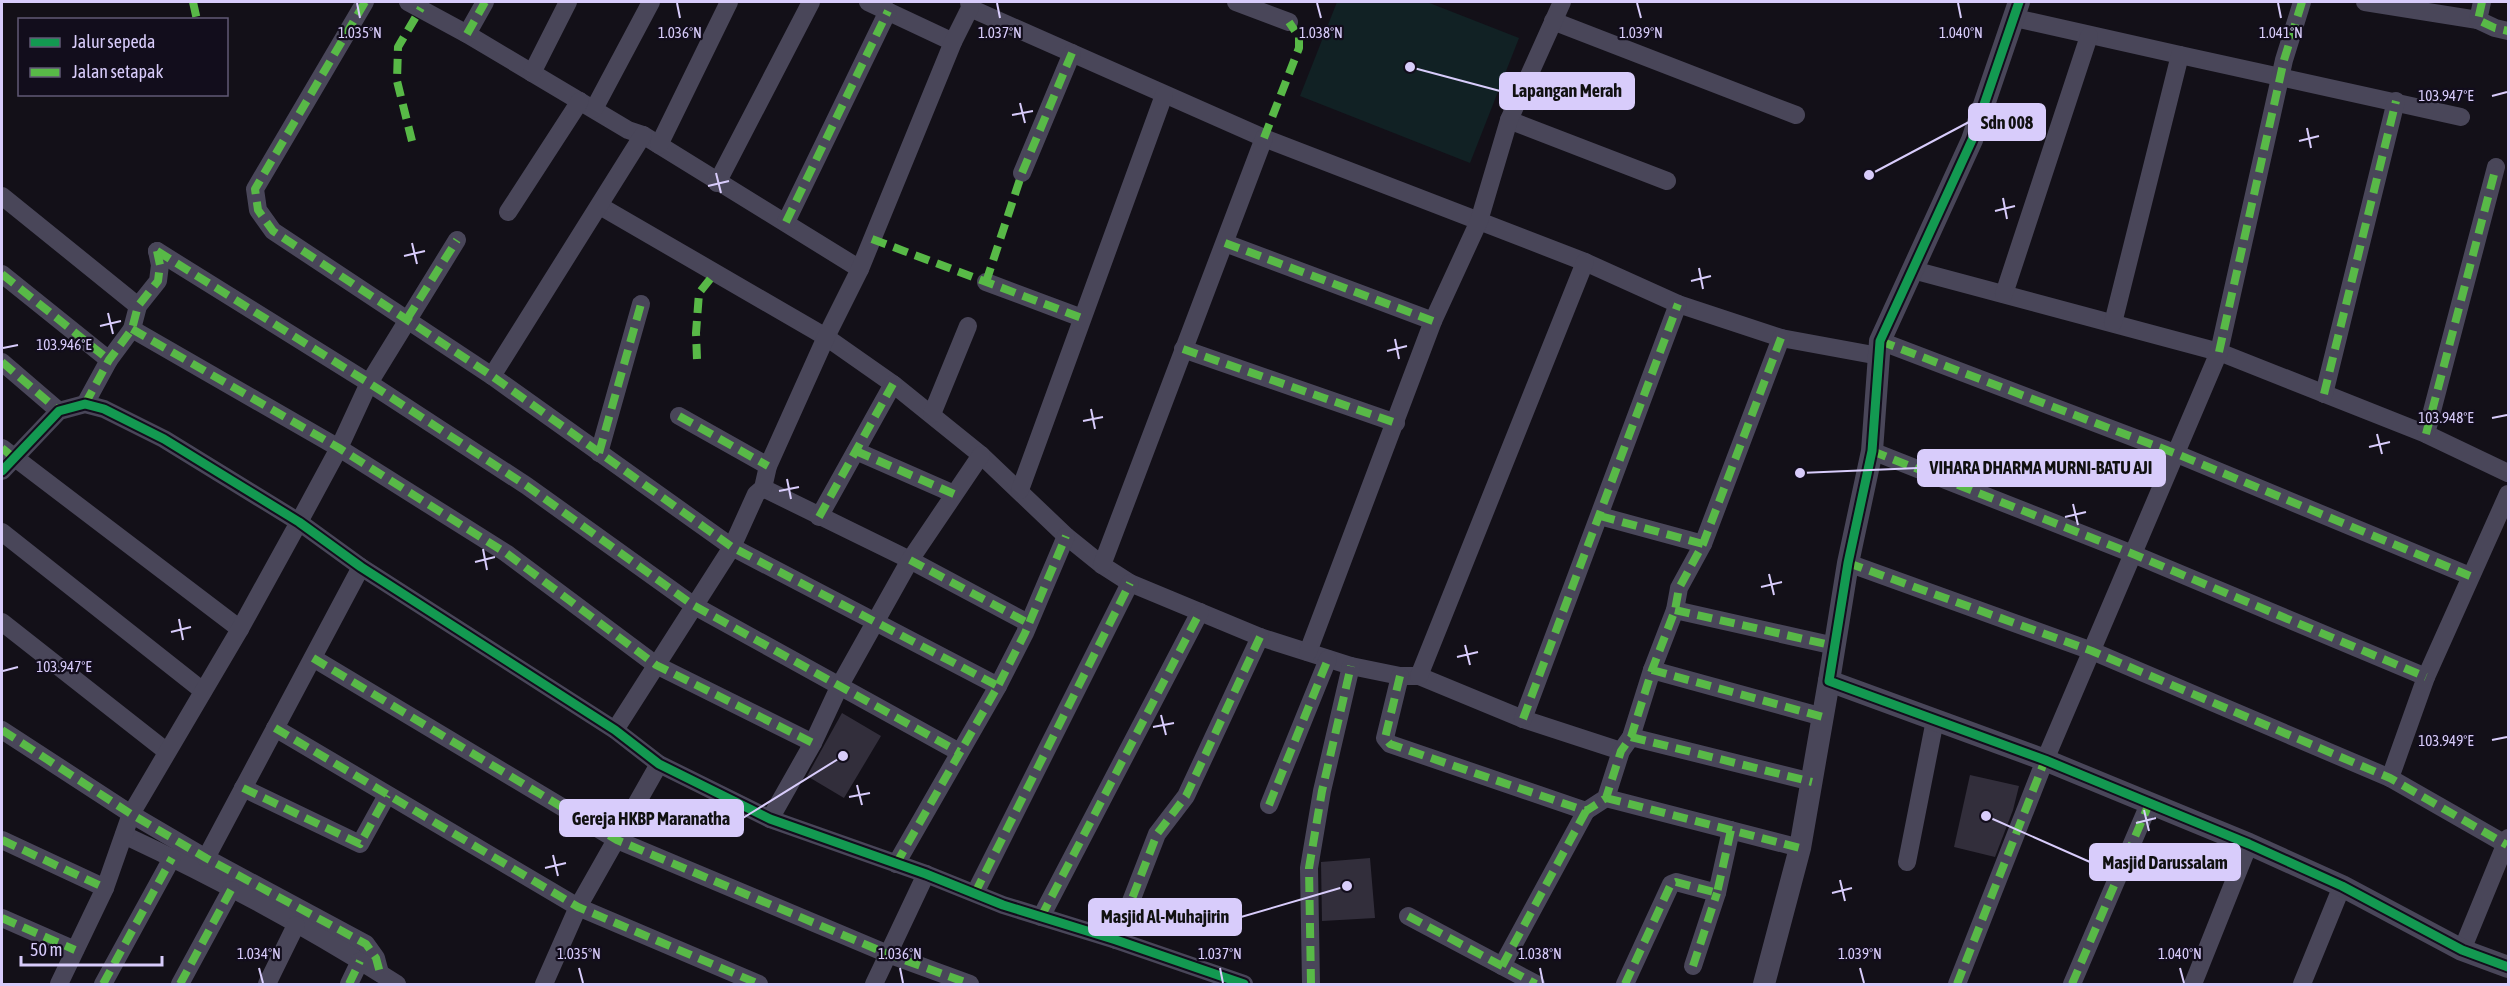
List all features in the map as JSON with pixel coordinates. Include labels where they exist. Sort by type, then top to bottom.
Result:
[{"type":"street","points":[[365,2],[255,189],[258,210],[273,231],[492,376],[732,547],[998,686]]},
{"type":"street","points":[[408,2],[467,34],[628,130],[643,135],[717,183],[786,222],[860,269]]},
{"type":"street","points":[[467,34],[485,2]]},
{"type":"street","points":[[532,73],[568,2]]},
{"type":"street","points":[[508,212],[587,105],[651,2]]},
{"type":"street","points":[[659,145],[729,2]]},
{"type":"street","points":[[717,183],[811,2]]},
{"type":"street","points":[[868,2],[953,42]]},
{"type":"street","points":[[1236,2],[1289,22]]},
{"type":"street","points":[[1308,652],[1433,321],[1479,221],[1509,120],[1562,2]]},
{"type":"street","points":[[1957,984],[2045,760],[2219,352],[2281,77],[2302,2]]},
{"type":"street","points":[[2366,2],[2478,20],[2494,28],[2508,30]]},
{"type":"street","points":[[2478,20],[2482,2]]},
{"type":"street","points":[[615,730],[732,547],[756,494],[763,488],[768,466],[860,269],[970,5],[1164,95],[1264,138],[1586,262],[1678,304],[1781,338],[1879,349],[2177,454],[2470,576]]},
{"type":"street","points":[[1764,984],[1800,848],[1848,563],[1872,451],[1879,349],[1972,140],[2017,10],[2089,36],[2396,101],[2461,117]]},
{"type":"street","points":[[786,222],[888,11]]},
{"type":"street","points":[[1553,21],[1796,115]]},
{"type":"street","points":[[2004,294],[2089,36]]},
{"type":"street","points":[[1022,173],[1072,53]]},
{"type":"street","points":[[2112,323],[2180,55]]},
{"type":"street","points":[[1020,490],[1164,95]]},
{"type":"street","points":[[2324,394],[2396,101]]},
{"type":"street","points":[[1509,120],[1667,181]]},
{"type":"street","points":[[492,376],[643,135]]},
{"type":"street","points":[[1102,565],[1264,138]]},
{"type":"street","points":[[2426,434],[2496,167]]},
{"type":"street","points":[[2,196],[138,306]]},
{"type":"street","points":[[600,206],[826,338],[893,384],[981,455],[1066,536],[1102,565],[1130,583],[1260,637],[1351,666],[1400,676],[1419,676],[1523,719],[1626,744],[1812,782]]},
{"type":"street","points":[[59,984],[105,888],[131,814],[166,751],[240,629],[339,448],[369,383],[457,240]]},
{"type":"street","points":[[1225,243],[1433,321]]},
{"type":"street","points":[[85,404],[108,360],[132,329],[138,306],[158,281],[160,265],[157,251],[369,383],[527,486],[693,605],[959,752]]},
{"type":"street","points":[[1419,676],[1586,262]]},
{"type":"street","points":[[1913,270],[2219,352],[2426,434],[2508,473]]},
{"type":"street","points":[[2,274],[108,360]]},
{"type":"street","points":[[986,282],[1083,318]]},
{"type":"street","points":[[599,453],[641,304]]},
{"type":"street","points":[[1523,719],[1678,304]]},
{"type":"street","points":[[932,414],[968,326]]},
{"type":"street","points":[[132,329],[339,448],[506,553],[656,665],[813,743]]},
{"type":"street","points":[[1502,966],[1586,811],[1606,798],[1675,610],[1679,588],[1703,544],[1781,338]]},
{"type":"street","points":[[1184,349],[1396,423]]},
{"type":"street","points":[[2,362],[59,411]]},
{"type":"street","points":[[819,517],[893,384]]},
{"type":"street","points":[[240,629],[6,459],[59,411],[85,404],[104,409],[164,439],[299,522],[361,567],[615,730],[659,764],[770,819],[926,874],[1003,905],[1116,940],[1212,980],[1244,984]]},
{"type":"street","points":[[679,416],[768,466]]},
{"type":"street","points":[[856,451],[954,494]]},
{"type":"street","points":[[1872,451],[2133,554],[2426,677]]},
{"type":"street","points":[[770,819],[813,743],[840,685],[910,560],[981,455]]},
{"type":"street","points":[[763,488],[910,560],[1028,623]]},
{"type":"street","points":[[2390,778],[2426,677],[2508,494]]},
{"type":"street","points":[[1600,516],[1703,544]]},
{"type":"street","points":[[2,532],[203,691]]},
{"type":"street","points":[[896,864],[998,686],[1066,536]]},
{"type":"street","points":[[1848,563],[2092,651],[2390,778],[2508,841],[2462,950]]},
{"type":"street","points":[[206,858],[361,567]]},
{"type":"street","points":[[975,893],[1130,583]]},
{"type":"street","points":[[1675,610],[1835,646]]},
{"type":"street","points":[[1041,917],[1200,612]]},
{"type":"street","points":[[2,622],[166,751]]},
{"type":"street","points":[[1116,940],[1157,834],[1186,796],[1260,637]]},
{"type":"street","points":[[313,658],[617,840],[888,954],[970,984]]},
{"type":"street","points":[[1269,805],[1328,659]]},
{"type":"street","points":[[1311,984],[1309,868],[1322,791],[1351,666]]},
{"type":"street","points":[[1652,670],[1823,717]]},
{"type":"street","points":[[1400,676],[1385,738],[1390,744],[1586,811]]},
{"type":"street","points":[[1829,681],[2045,760],[2249,844],[2342,885],[2462,950],[2508,967]]},
{"type":"street","points":[[1906,862],[1935,720]]},
{"type":"street","points":[[275,728],[578,907],[759,984]]},
{"type":"street","points":[[2,730],[131,814],[206,858],[366,944],[376,958],[380,973]]},
{"type":"street","points":[[544,984],[578,907],[659,764]]},
{"type":"street","points":[[243,788],[360,844],[387,795]]},
{"type":"street","points":[[1606,798],[1800,848]]},
{"type":"street","points":[[2072,984],[2149,804]]},
{"type":"street","points":[[1693,966],[1717,893],[1731,830]]},
{"type":"street","points":[[124,835],[172,858],[296,925],[397,984]]},
{"type":"street","points":[[2,840],[105,888]]},
{"type":"street","points":[[2193,984],[2249,844]]},
{"type":"street","points":[[103,984],[172,858]]},
{"type":"street","points":[[874,984],[926,874]]},
{"type":"street","points":[[1625,984],[1671,884],[1676,882],[1717,893]]},
{"type":"street","points":[[2302,984],[2342,885]]},
{"type":"street","points":[[180,984],[231,890]]},
{"type":"street","points":[[1408,916],[1536,984]]},
{"type":"street","points":[[2,918],[75,950]]},
{"type":"street","points":[[267,984],[296,925]]},
{"type":"street","points":[[349,984],[360,961]]},
{"type":"shaded area","points":[[1337,2],[1427,2],[1519,38],[1470,163],[1300,96]]},
{"type":"building","points":[[842,713],[881,736],[844,798],[807,776]]},
{"type":"building","points":[[1970,775],[2019,786],[2013,810],[1995,857],[1954,847]]},
{"type":"building","points":[[1370,858],[1375,918],[1322,921],[1321,862]]},
{"type":"marked path","points":[[193,2],[197,18]]},
{"type":"marked path","points":[[365,2],[255,189],[258,210],[273,231],[492,376],[732,547],[998,686]]},
{"type":"marked path","points":[[467,34],[485,2]]},
{"type":"marked path","points":[[2219,352],[2284,60],[2302,2]]},
{"type":"marked path","points":[[2482,2],[2478,20],[2508,31]]},
{"type":"marked path","points":[[412,141],[397,81],[398,47],[421,8]]},
{"type":"marked path","points":[[786,222],[888,11]]},
{"type":"marked path","points":[[1264,138],[1299,48],[1299,37],[1289,22]]},
{"type":"marked path","points":[[986,282],[1022,173],[1072,53]]},
{"type":"marked path","points":[[2324,394],[2396,101]]},
{"type":"marked path","points":[[2426,434],[2496,167]]},
{"type":"marked path","points":[[872,239],[1082,318]]},
{"type":"marked path","points":[[407,319],[457,240]]},
{"type":"marked path","points":[[1225,243],[1433,321]]},
{"type":"marked path","points":[[157,251],[369,383],[527,486],[693,605],[959,752]]},
{"type":"marked path","points":[[85,404],[109,360],[132,329],[138,306],[158,281],[160,265],[157,251]]},
{"type":"marked path","points":[[697,359],[699,293],[715,273]]},
{"type":"marked path","points":[[2,274],[109,360]]},
{"type":"marked path","points":[[599,453],[641,304]]},
{"type":"marked path","points":[[1523,719],[1678,304]]},
{"type":"marked path","points":[[132,329],[339,448],[506,553],[656,665],[813,743]]},
{"type":"marked path","points":[[1400,676],[1385,738],[1390,744],[1586,811],[1606,798],[1621,751],[1631,737],[1652,670],[1675,610],[1679,588],[1703,544],[1781,338]]},
{"type":"marked path","points":[[1880,341],[2177,454],[2470,576]]},
{"type":"marked path","points":[[1183,349],[1396,423]]},
{"type":"marked path","points":[[2,362],[59,411]]},
{"type":"marked path","points":[[819,517],[893,384]]},
{"type":"marked path","points":[[679,416],[768,466]]},
{"type":"marked path","points":[[2,448],[14,458]]},
{"type":"marked path","points":[[856,451],[954,494]]},
{"type":"marked path","points":[[1872,451],[2133,554],[2426,677]]},
{"type":"marked path","points":[[1600,516],[1703,544]]},
{"type":"marked path","points":[[896,864],[998,686],[1025,633],[1066,536]]},
{"type":"marked path","points":[[910,560],[1028,623]]},
{"type":"marked path","points":[[1848,563],[2092,651],[2390,778],[2507,845]]},
{"type":"marked path","points":[[975,893],[1130,583]]},
{"type":"marked path","points":[[1675,610],[1835,646]]},
{"type":"marked path","points":[[1041,917],[1200,612]]},
{"type":"marked path","points":[[1116,940],[1157,834],[1186,796],[1260,637]]},
{"type":"marked path","points":[[313,658],[617,840],[888,954],[970,984]]},
{"type":"marked path","points":[[1269,805],[1328,659]]},
{"type":"marked path","points":[[1311,984],[1309,868],[1322,791],[1351,666]]},
{"type":"marked path","points":[[1652,670],[1823,717]]},
{"type":"marked path","points":[[275,728],[578,907],[759,984]]},
{"type":"marked path","points":[[2,730],[131,814],[206,858],[366,944],[376,958],[380,973]]},
{"type":"marked path","points":[[1631,737],[1812,782]]},
{"type":"marked path","points":[[1957,984],[2045,760]]},
{"type":"marked path","points":[[243,788],[360,844],[387,795]]},
{"type":"marked path","points":[[1606,798],[1800,848]]},
{"type":"marked path","points":[[2072,984],[2149,804]]},
{"type":"marked path","points":[[1502,966],[1586,811]]},
{"type":"marked path","points":[[1625,984],[1671,884],[1676,882],[1717,893],[1731,830]]},
{"type":"marked path","points":[[2,840],[105,888]]},
{"type":"marked path","points":[[103,984],[172,858]]},
{"type":"marked path","points":[[180,984],[231,890]]},
{"type":"marked path","points":[[1693,966],[1717,893]]},
{"type":"marked path","points":[[1408,916],[1536,984]]},
{"type":"marked path","points":[[2,918],[75,950]]},
{"type":"marked path","points":[[349,984],[360,961]]},
{"type":"cycle path","points":[[2019,2],[1972,140],[1880,341],[1872,451],[1848,563],[1829,681],[2045,760],[2249,844],[2342,886],[2462,950],[2508,967]]},
{"type":"cycle path","points":[[2,471],[59,411],[85,404],[104,409],[164,439],[299,522],[361,567],[615,730],[659,764],[770,819],[926,874],[1003,905],[1116,940],[1244,984]]},
{"type":"place","name":"Lapangan Merah","points":[[1410,67]]},
{"type":"place","name":"Sdn 008","points":[[1869,175]]},
{"type":"place","name":"VIHARA DHARMA MURNI-BATU AJI","points":[[1800,473]]},
{"type":"place","name":"Gereja HKBP Maranatha","points":[[843,756]]},
{"type":"place","name":"Masjid Darussalam","points":[[1986,816]]},
{"type":"place","name":"Masjid Al-Muhajirin","points":[[1347,886]]}]
